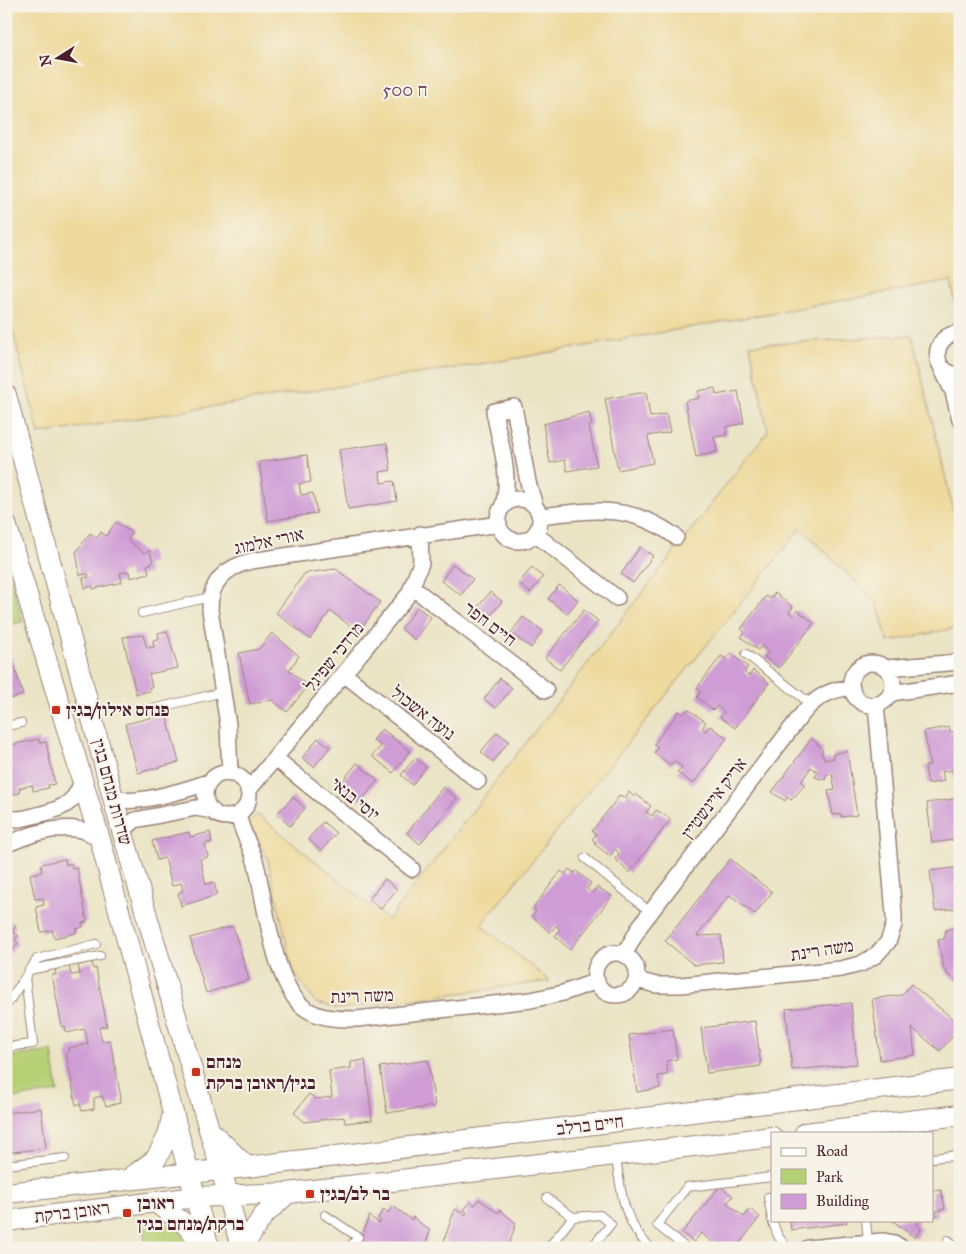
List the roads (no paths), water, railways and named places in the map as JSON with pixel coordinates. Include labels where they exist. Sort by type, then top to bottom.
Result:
[{"type":"street","points":[[960,333],[947,336],[939,345],[937,358],[953,392],[960,420]]},
{"type":"street","points":[[941,367],[951,374],[960,375]]},
{"type":"street","name":"שדרות מנחם בגין","points":[[6,395],[10,442],[112,791],[220,1168],[241,1248]]},
{"type":"street","points":[[514,407],[528,482],[537,511],[540,526],[535,534],[523,541],[513,540],[503,533],[499,524],[505,499],[505,478],[494,411],[514,407]]},
{"type":"street","points":[[502,508],[515,499],[525,499],[537,511],[619,511],[646,519],[676,537]]},
{"type":"street","name":"שדרות מנחם בגין","points":[[6,524],[102,843],[209,1248]]},
{"type":"street","name":"אורי אלמוג","points":[[230,774],[230,741],[211,622],[210,597],[218,578],[229,569],[243,563],[420,534],[499,524]]},
{"type":"street","name":"מרדכי שפיגל","points":[[248,791],[412,588],[421,563],[420,534]]},
{"type":"street","points":[[535,534],[617,598]]},
{"type":"street","name":"חיים חפר","points":[[412,588],[546,690]]},
{"type":"street","points":[[886,668],[893,680],[891,693],[885,700],[876,704],[860,701],[852,688],[854,675],[862,666],[875,663],[886,668],[960,662]]},
{"type":"street","name":"נועה אשכול","points":[[344,674],[478,781]]},
{"type":"street","points":[[891,693],[960,683]]},
{"type":"street","name":"אריק איינשטיין","points":[[624,954],[632,936],[811,704],[830,691],[852,688]]},
{"type":"street","name":"משה רינת","points":[[636,980],[656,985],[681,985],[841,969],[869,960],[883,949],[891,934],[894,914],[876,704]]},
{"type":"street","name":"יוסי בנאי","points":[[275,758],[412,869]]},
{"type":"street","points":[[112,791],[119,798],[130,800],[189,790],[220,775],[230,774],[242,780],[248,791],[247,805],[238,814],[224,817],[213,811],[198,808],[135,820],[126,828],[125,839]]},
{"type":"street","points":[[6,817],[21,819],[62,808],[76,795],[82,779]]},
{"type":"street","points":[[211,781],[206,796],[213,811]]},
{"type":"street","name":"משה רינת","points":[[238,814],[256,865],[284,980],[296,1001],[314,1014],[340,1019],[357,1019],[511,1002],[563,993],[597,981]]},
{"type":"street","points":[[6,817],[15,828],[14,836],[8,845]]},
{"type":"street","points":[[8,845],[38,834],[76,829],[91,833],[102,843]]},
{"type":"street","points":[[612,953],[624,954],[636,967],[636,980],[629,991],[617,995],[604,992],[597,981],[596,968],[601,960],[612,953]]},
{"type":"street","name":"חיים ברלב","points":[[220,1168],[247,1167],[960,1079]]},
{"type":"street","points":[[128,1180],[156,1159],[168,1136],[173,1112]]},
{"type":"street","points":[[815,1132],[960,1115]]},
{"type":"street","name":"שדרות מנחם בגין","points":[[209,1130],[247,1167]]},
{"type":"street","name":"חיים ברלב","points":[[227,1195],[288,1193],[771,1137]]},
{"type":"street","name":"ראובן ברקת","points":[[6,1193],[220,1168]]},
{"type":"street","points":[[241,1248],[263,1216],[288,1193]]},
{"type":"street","name":"ראובן ברקת","points":[[6,1221],[196,1197],[227,1195]]},
{"type":"street","points":[[156,1202],[185,1224],[209,1248]]},
{"type":"street","points":[[808,1248],[868,1242],[889,1242],[902,1248]]},
{"type":"lane","points":[[142,613],[210,597]]},
{"type":"lane","points":[[746,654],[811,704]]},
{"type":"lane","points":[[148,710],[223,692]]},
{"type":"lane","points":[[6,726],[21,724]]},
{"type":"lane","points":[[585,858],[650,912]]},
{"type":"lane","points":[[6,1006],[9,995],[27,973],[36,958],[96,944]]},
{"type":"lane","points":[[27,973],[100,956]]},
{"type":"lane","points":[[6,1048],[33,1044],[27,973]]},
{"type":"lane","points":[[616,1155],[626,1214],[637,1234],[651,1248]]},
{"type":"lane","points":[[934,1158],[960,1155]]},
{"type":"lane","points":[[6,1165],[65,1158]]},
{"type":"lane","points":[[686,1248],[657,1225],[687,1188],[771,1177]]},
{"type":"lane","points":[[768,1197],[771,1214]]},
{"type":"lane","points":[[548,1198],[573,1217],[600,1215],[611,1224],[591,1248]]},
{"type":"lane","points":[[326,1215],[358,1237],[349,1248]]},
{"type":"lane","points":[[548,1248],[573,1217]]},
{"type":"lane","points":[[773,1222],[778,1236],[787,1248]]},
{"type":"lane","points":[[866,1222],[868,1242]]},
{"type":"lane","points":[[948,1240],[958,1248]]},
{"type":"place","name":"פנחס אילון/בגין","points":[[56,710]]},
{"type":"place","name":"מנחם בגין/ראובן ברקת","points":[[196,1072]]},
{"type":"place","name":"בר לב/בגין","points":[[310,1194]]},
{"type":"place","name":"ראובן ברקת/מנחם בגין","points":[[127,1213]]},
{"type":"district","name":"ח 500","points":[[405,89]]}]
